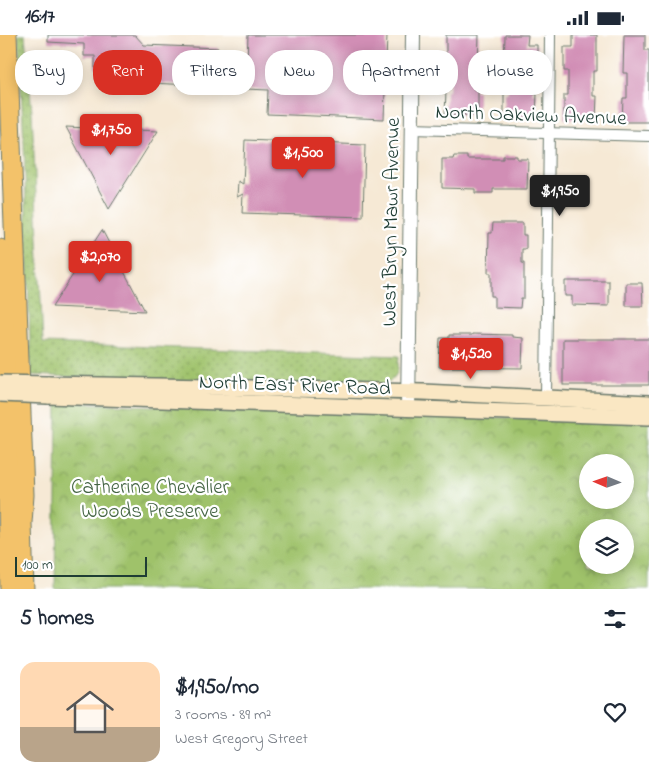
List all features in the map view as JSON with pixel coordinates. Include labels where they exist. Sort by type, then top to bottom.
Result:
[{"type":"highway","points":[[7,35],[24,495],[22,523],[24,589]]},
{"type":"highway","points":[[0,249],[4,328],[10,589]]},
{"type":"highway","points":[[24,495],[28,520],[32,589]]},
{"type":"main road","name":"North East River Road","points":[[0,383],[48,390],[408,409],[649,417]]},
{"type":"main road","name":"North East River Road","points":[[0,395],[48,390],[209,387],[408,392],[649,403]]},
{"type":"street","name":"West Bryn Mawr Avenue","points":[[408,409],[413,35]]},
{"type":"street","points":[[546,398],[550,35]]},
{"type":"street","name":"North Oakview Avenue","points":[[411,129],[649,136]]},
{"type":"green space","points":[[18,35],[25,35],[26,50],[19,50]]},
{"type":"green space","points":[[21,95],[30,95],[43,343],[399,356],[396,375],[380,387],[31,375]]},
{"type":"green space","name":"Catherine Chevalier Woods Preserve","points":[[57,402],[268,411],[649,422],[649,589],[55,589]]},
{"type":"building","points":[[48,35],[135,35],[144,45],[218,48],[218,50],[172,50],[172,84],[162,84],[162,50],[93,50],[93,56],[84,56],[84,44],[48,42]]},
{"type":"building","points":[[248,35],[387,35],[386,50],[343,50],[343,95],[385,95],[384,119],[267,114],[268,95],[333,95],[333,50],[265,50],[265,90],[255,89],[255,50],[247,50]]},
{"type":"building","points":[[446,35],[479,35],[479,50],[468,50],[468,95],[478,95],[478,115],[445,115],[446,95],[458,95],[458,50],[446,50]]},
{"type":"building","points":[[505,35],[528,35],[527,45],[537,45],[537,50],[505,50]]},
{"type":"building","points":[[573,35],[597,35],[597,71],[593,71],[593,96],[597,96],[596,120],[564,119],[564,95],[568,95],[568,71],[564,71],[564,47],[573,47]]},
{"type":"building","points":[[624,35],[645,35],[645,50],[649,50],[649,122],[622,122],[623,98],[627,98],[627,73],[623,73]]},
{"type":"building","points":[[504,95],[537,95],[536,118],[504,117]]},
{"type":"building","points":[[66,127],[158,131],[109,209]]},
{"type":"building","points":[[245,140],[365,145],[363,217],[242,213],[243,194],[237,197],[238,181],[243,184]]},
{"type":"building","points":[[454,156],[467,156],[467,159],[503,159],[503,156],[517,156],[517,159],[528,159],[527,189],[493,189],[493,193],[475,193],[475,189],[442,188],[442,159],[453,159]]},
{"type":"building","points":[[493,223],[523,223],[523,235],[526,235],[526,249],[522,249],[524,298],[521,298],[520,308],[494,307],[494,296],[491,296],[491,273],[488,273],[489,233],[492,233]]},
{"type":"building","points":[[102,230],[145,311],[52,307]]},
{"type":"building","points":[[565,281],[609,281],[609,306],[572,305],[572,296],[565,296]]},
{"type":"building","points":[[626,283],[642,283],[643,306],[626,306]]},
{"type":"building","points":[[449,335],[512,335],[512,337],[523,338],[522,368],[439,367],[440,338],[449,338]]},
{"type":"building","points":[[563,339],[649,339],[649,385],[563,385]]}]
